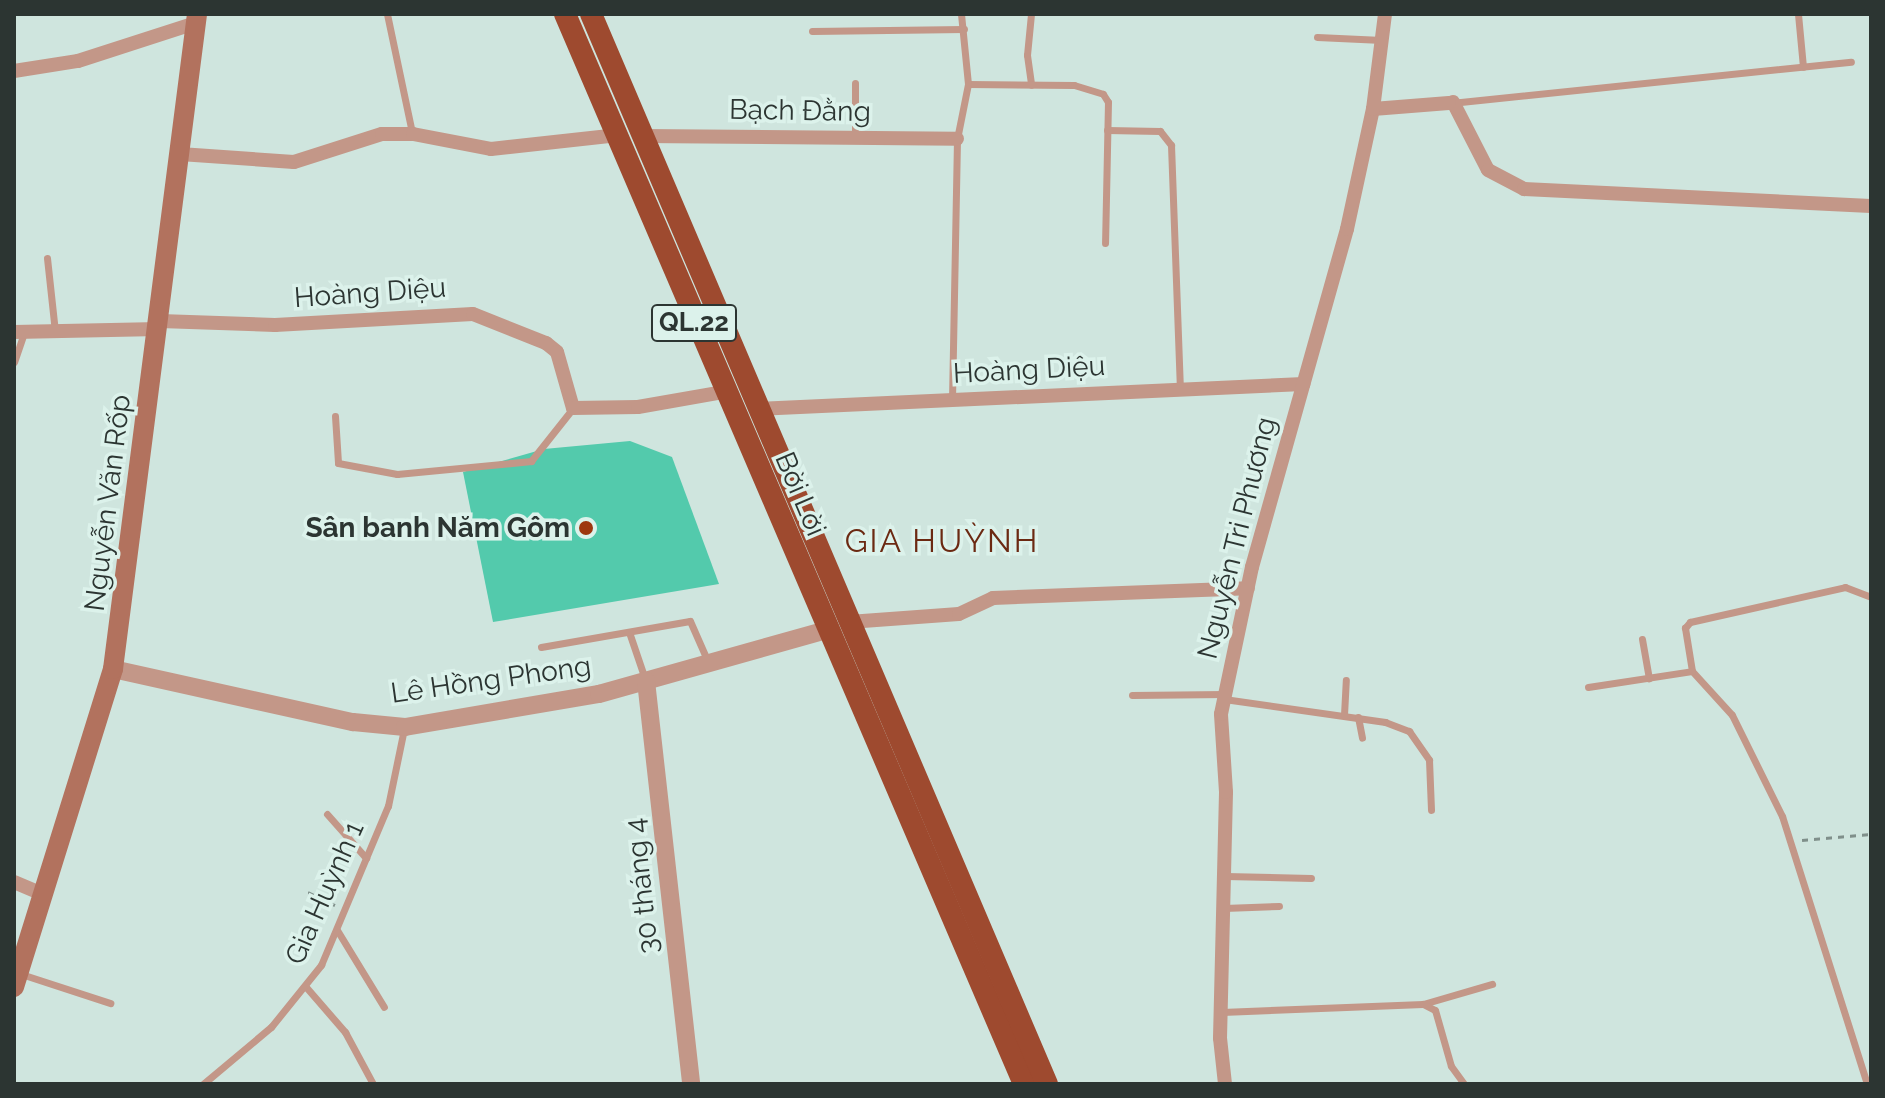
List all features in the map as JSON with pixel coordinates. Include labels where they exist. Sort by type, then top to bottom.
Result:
[{"type":"highway","name":"Bời Lời","points":[[565,14],[723,392],[1024,1084]]},
{"type":"highway","name":"Bời Lời","points":[[591,14],[1047,1084]]},
{"type":"highway","points":[[826,630],[849,622]]},
{"type":"main road","name":"Nguyễn Văn Rốp","points":[[16,980],[113,669],[197,18]]},
{"type":"street","name":"Nguyễn Tri Phương","points":[[1225,1084],[1222,1012],[1224,697],[1248,588],[1347,229],[1373,109],[1385,14]]},
{"type":"street","points":[[14,71],[78,61],[197,18]]},
{"type":"street","points":[[1373,109],[1447,103],[1488,170],[1524,189],[1871,206]]},
{"type":"street","points":[[180,154],[294,162],[382,134],[413,134],[491,149],[618,135]]},
{"type":"street","name":"Bạch Đằng","points":[[642,136],[957,139]]},
{"type":"street","name":"Hoàng Diệu","points":[[19,332],[159,325],[275,325],[473,314],[557,352],[573,408]]},
{"type":"street","name":"Hoàng Diệu","points":[[757,409],[1303,384]]},
{"type":"street","points":[[573,408],[638,407],[723,392]]},
{"type":"street","points":[[849,622],[959,614],[993,598],[1248,588]]},
{"type":"street","name":"Lê Hồng Phong","points":[[113,669],[353,722],[405,727],[599,694],[826,630]]},
{"type":"street","name":"30 tháng 4","points":[[646,681],[691,1084]]},
{"type":"street","points":[[14,882],[45,895]]},
{"type":"lane","points":[[387,14],[413,134]]},
{"type":"lane","points":[[952,400],[957,139],[968,84],[961,14]]},
{"type":"lane","points":[[1031,14],[1027,55],[1031,85]]},
{"type":"lane","points":[[1798,14],[1803,67]]},
{"type":"lane","points":[[812,31],[964,29]]},
{"type":"lane","points":[[1317,37],[1382,40]]},
{"type":"lane","points":[[1447,103],[1851,62]]},
{"type":"lane","points":[[855,83],[855,138]]},
{"type":"lane","points":[[968,84],[1074,85],[1103,94],[1107,130],[1105,243]]},
{"type":"lane","points":[[1107,130],[1160,131],[1171,145],[1180,389]]},
{"type":"lane","points":[[47,258],[55,332]]},
{"type":"lane","points":[[14,362],[19,332]]},
{"type":"lane","points":[[335,416],[338,463],[397,474],[531,461],[573,408]]},
{"type":"lane","points":[[1867,1084],[1790,840],[1732,715],[1692,671],[1685,628],[1690,622],[1845,587],[1871,597]]},
{"type":"lane","points":[[541,647],[690,621],[708,664]]},
{"type":"lane","points":[[629,632],[646,681]]},
{"type":"lane","points":[[1642,639],[1649,678]]},
{"type":"lane","points":[[1588,687],[1692,671]]},
{"type":"lane","points":[[1344,715],[1346,680]]},
{"type":"lane","points":[[1132,695],[1224,697],[1385,722],[1418,739],[1429,760],[1431,810]]},
{"type":"lane","points":[[1358,717],[1362,738]]},
{"type":"lane","name":"Gia Huỳnh 1","points":[[203,1084],[271,1027],[306,987],[337,930],[388,806],[405,727]]},
{"type":"lane","points":[[327,814],[366,858]]},
{"type":"lane","points":[[1225,876],[1311,878]]},
{"type":"lane","points":[[1224,908],[1279,906]]},
{"type":"lane","points":[[337,930],[384,1007]]},
{"type":"lane","points":[[16,980],[110,1003]]},
{"type":"lane","points":[[1222,1012],[1423,1004],[1492,984]]},
{"type":"lane","points":[[306,987],[345,1032],[373,1084]]},
{"type":"lane","points":[[1423,1004],[1435,1010],[1451,1066],[1464,1084]]},
{"type":"path","points":[[1790,840],[1871,834]]},
{"type":"path","points":[[308,892],[346,908]]},
{"type":"green space","name":"Sân banh Năm Gôm","points":[[630,441],[672,457],[719,584],[493,622],[463,472],[544,449]]},
{"type":"place","name":"Sân banh Năm Gôm","points":[[586,528]]},
{"type":"district","name":"GIA HUỲNH","points":[[942,541]]}]
